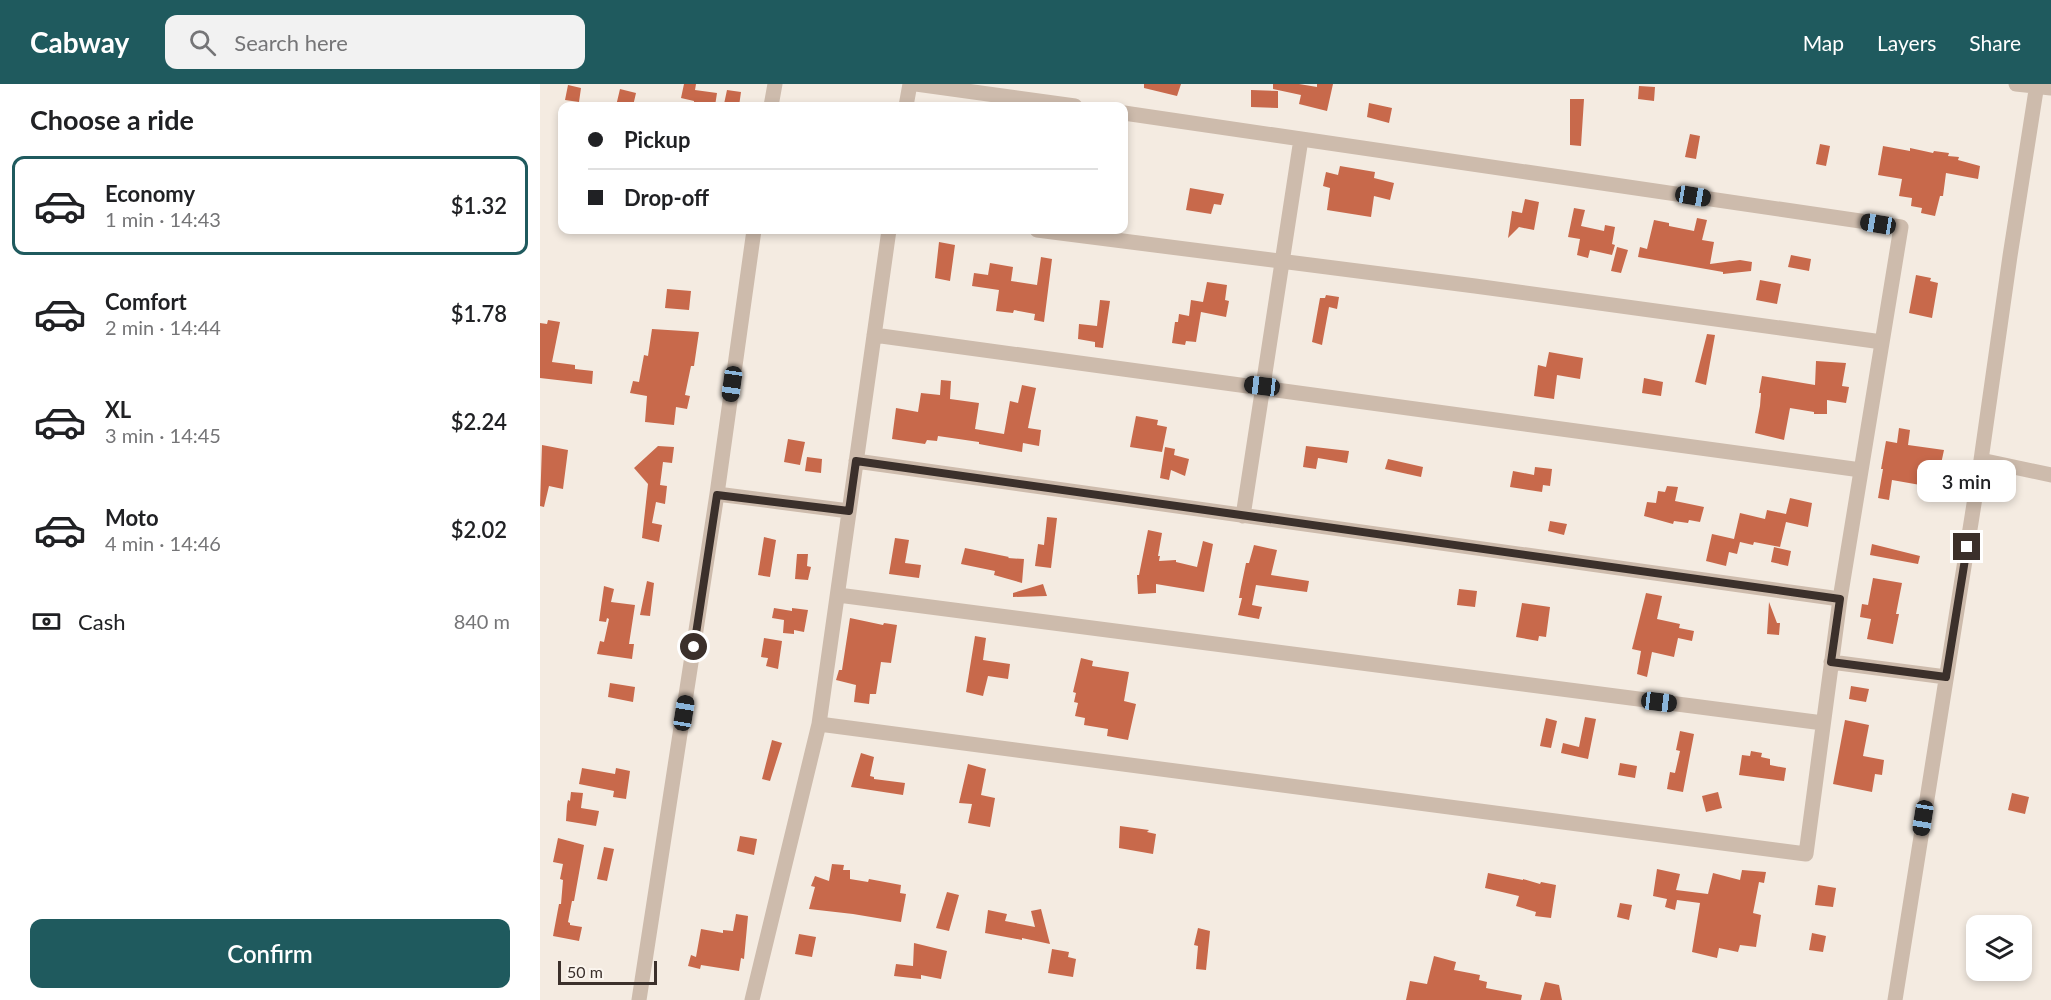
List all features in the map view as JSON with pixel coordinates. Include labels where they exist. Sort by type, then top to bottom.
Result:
[{"type":"street","points":[[772,102],[775,84]]},
{"type":"street","points":[[907,102],[910,84]]},
{"type":"street","points":[[916,84],[1045,102]]},
{"type":"street","points":[[1896,1000],[1981,460],[2010,256],[2042,86],[2016,84]]},
{"type":"street","points":[[819,724],[1806,854],[1840,599],[1901,227],[1128,114]]},
{"type":"street","points":[[1243,516],[1301,139]]},
{"type":"street","points":[[639,1000],[717,495],[753,234]]},
{"type":"street","points":[[752,1000],[819,724],[888,234]]},
{"type":"street","points":[[1069,234],[1882,342]]},
{"type":"street","points":[[874,334],[1861,470]]},
{"type":"street","points":[[1981,460],[2051,475]]},
{"type":"street","points":[[856,461],[1840,599]]},
{"type":"street","points":[[717,495],[849,511]]},
{"type":"street","points":[[838,595],[1823,723]]},
{"type":"street","points":[[1831,662],[1946,677]]},
{"type":"building","points":[[684,84],[696,84],[695,90],[717,93],[716,102],[694,102],[681,98]]},
{"type":"building","points":[[1144,84],[1181,84],[1177,96],[1144,88]]},
{"type":"building","points":[[1273,84],[1317,87],[1317,84],[1333,84],[1327,111],[1299,104],[1301,95],[1273,89]]},
{"type":"building","points":[[568,85],[581,88],[579,102],[565,100]]},
{"type":"building","points":[[1639,86],[1655,87],[1654,101],[1638,99]]},
{"type":"building","points":[[620,89],[636,93],[634,102],[617,102]]},
{"type":"building","points":[[727,90],[741,92],[740,102],[724,102]]},
{"type":"building","points":[[1251,90],[1278,91],[1278,108],[1251,107]]},
{"type":"building","points":[[1570,99],[1584,99],[1581,146],[1570,145]]},
{"type":"building","points":[[1369,103],[1392,108],[1389,123],[1367,117]]},
{"type":"building","points":[[1690,134],[1700,136],[1696,159],[1685,157]]},
{"type":"building","points":[[1820,144],[1830,146],[1826,166],[1816,164]]},
{"type":"building","points":[[1883,146],[1910,151],[1910,148],[1933,153],[1934,151],[1949,153],[1948,156],[1959,157],[1958,160],[1980,166],[1978,179],[1946,173],[1943,196],[1940,196],[1935,216],[1921,213],[1922,208],[1911,206],[1912,198],[1899,196],[1902,179],[1878,175]]},
{"type":"building","points":[[1340,166],[1375,172],[1374,178],[1394,183],[1390,200],[1374,196],[1371,217],[1327,210],[1330,188],[1323,186],[1326,172],[1338,175]]},
{"type":"building","points":[[1190,188],[1224,194],[1221,205],[1214,204],[1211,214],[1186,210]]},
{"type":"building","points":[[1525,199],[1539,202],[1534,230],[1519,227],[1508,238],[1512,211],[1522,213]]},
{"type":"building","points":[[1574,208],[1585,210],[1581,226],[1604,231],[1605,225],[1615,227],[1612,244],[1615,245],[1612,255],[1590,250],[1588,258],[1577,255],[1580,239],[1568,237]]},
{"type":"building","points":[[1697,218],[1707,220],[1702,240],[1714,242],[1710,264],[1740,260],[1752,262],[1751,271],[1723,274],[1723,272],[1638,257],[1640,247],[1647,249],[1654,220],[1669,223],[1669,226],[1694,231]]},
{"type":"building","points":[[939,242],[955,245],[950,281],[935,278]]},
{"type":"building","points":[[1617,247],[1628,250],[1621,273],[1611,271]]},
{"type":"building","points":[[1791,255],[1811,259],[1809,271],[1788,267]]},
{"type":"building","points":[[1041,257],[1052,259],[1044,322],[1034,320],[1035,314],[1014,310],[1013,313],[996,311],[999,290],[972,286],[974,273],[988,275],[990,263],[1013,267],[1011,281],[1037,285]]},
{"type":"building","points":[[1916,275],[1931,278],[1930,281],[1938,283],[1932,318],[1909,313]]},
{"type":"building","points":[[1760,280],[1781,284],[1777,304],[1756,300]]},
{"type":"building","points":[[1207,282],[1227,285],[1225,300],[1229,301],[1226,317],[1201,312],[1196,342],[1186,341],[1185,345],[1172,343],[1175,322],[1178,322],[1179,314],[1189,316],[1191,300],[1203,302]]},
{"type":"building","points":[[667,289],[691,291],[689,310],[665,308]]},
{"type":"building","points":[[1326,295],[1339,297],[1337,309],[1329,307],[1322,345],[1312,342],[1320,298],[1325,298]]},
{"type":"building","points":[[1100,300],[1110,301],[1103,348],[1095,347],[1095,342],[1078,339],[1079,324],[1097,326]]},
{"type":"building","points":[[548,320],[560,322],[552,362],[575,365],[575,369],[593,371],[592,384],[540,378],[540,323],[547,324]]},
{"type":"building","points":[[652,329],[699,332],[694,366],[691,366],[685,395],[690,396],[687,409],[676,407],[674,425],[645,422],[647,396],[630,393],[633,381],[639,382],[644,355],[648,356]]},
{"type":"building","points":[[1707,334],[1715,335],[1706,385],[1695,382]]},
{"type":"building","points":[[1549,352],[1583,358],[1580,379],[1557,375],[1554,399],[1534,396],[1538,365],[1546,367]]},
{"type":"building","points":[[1816,361],[1846,363],[1842,386],[1849,387],[1846,403],[1827,400],[1827,414],[1814,414],[1814,412],[1790,408],[1784,440],[1755,433],[1762,376],[1815,385]]},
{"type":"building","points":[[1644,378],[1663,382],[1661,396],[1642,393]]},
{"type":"building","points":[[941,380],[951,381],[950,399],[979,403],[975,429],[1004,434],[1010,401],[1018,403],[1022,385],[1036,388],[1028,428],[1041,430],[1039,446],[1023,443],[1022,452],[938,436],[937,441],[927,440],[925,444],[892,439],[896,408],[918,412],[921,393],[940,395]]},
{"type":"building","points":[[1136,416],[1158,420],[1157,425],[1167,427],[1162,452],[1130,447]]},
{"type":"building","points":[[1899,428],[1910,430],[1908,445],[1944,450],[1941,464],[1931,462],[1926,486],[1892,480],[1889,500],[1878,498],[1886,441],[1897,443]]},
{"type":"building","points":[[788,439],[805,442],[800,465],[784,462]]},
{"type":"building","points":[[542,445],[568,450],[563,489],[549,486],[544,507],[540,506]]},
{"type":"building","points":[[658,446],[674,447],[672,463],[663,462],[660,485],[667,486],[665,504],[656,502],[652,523],[662,525],[659,542],[642,538],[648,484],[634,468]]},
{"type":"building","points":[[1306,446],[1349,451],[1347,463],[1318,458],[1316,469],[1303,467]]},
{"type":"building","points":[[1165,447],[1175,449],[1174,455],[1189,459],[1185,476],[1171,470],[1169,480],[1160,478]]},
{"type":"building","points":[[807,457],[822,459],[821,473],[805,471]]},
{"type":"building","points":[[1388,459],[1423,467],[1421,477],[1385,469]]},
{"type":"building","points":[[1535,467],[1552,469],[1550,486],[1543,485],[1542,492],[1510,487],[1513,471],[1534,475]]},
{"type":"building","points":[[1667,486],[1678,487],[1675,501],[1704,507],[1700,522],[1674,521],[1673,524],[1644,516],[1647,502],[1656,503],[1658,491],[1665,492]]},
{"type":"building","points":[[1790,498],[1812,503],[1808,527],[1786,522],[1780,547],[1740,542],[1737,554],[1729,552],[1726,566],[1706,561],[1712,534],[1734,539],[1740,513],[1765,519],[1767,510],[1786,514]]},
{"type":"building","points":[[1047,517],[1057,518],[1051,568],[1035,566],[1038,544],[1044,545]]},
{"type":"building","points":[[1550,521],[1567,524],[1564,535],[1548,531]]},
{"type":"building","points":[[1148,530],[1162,533],[1159,561],[1176,560],[1176,562],[1197,567],[1203,541],[1213,544],[1204,592],[1156,584],[1156,593],[1138,594],[1137,575],[1139,575]]},
{"type":"building","points":[[764,537],[776,540],[770,577],[758,575]]},
{"type":"building","points":[[895,538],[909,540],[905,563],[921,565],[919,578],[889,574]]},
{"type":"building","points":[[1872,544],[1920,556],[1918,564],[1870,555]]},
{"type":"building","points":[[1254,545],[1277,550],[1271,575],[1309,581],[1307,592],[1256,585],[1252,605],[1262,607],[1259,619],[1238,615],[1246,563],[1249,563]]},
{"type":"building","points":[[1774,547],[1791,551],[1788,566],[1771,562]]},
{"type":"building","points":[[965,548],[1008,558],[1024,559],[1022,583],[994,575],[995,571],[961,564]]},
{"type":"building","points":[[797,554],[808,554],[807,566],[811,567],[808,580],[795,579]]},
{"type":"building","points":[[1873,578],[1902,583],[1893,644],[1867,639],[1871,619],[1860,617],[1862,604],[1868,605]]},
{"type":"building","points":[[647,581],[654,583],[650,616],[640,615]]},
{"type":"building","points":[[1043,584],[1047,596],[1013,597],[1013,593]]},
{"type":"building","points":[[604,586],[614,589],[611,602],[635,605],[629,644],[634,644],[632,659],[597,654],[600,641],[604,642],[609,619],[607,618],[606,622],[599,621]]},
{"type":"building","points":[[1459,589],[1477,591],[1475,607],[1457,605]]},
{"type":"building","points":[[1646,593],[1662,596],[1657,619],[1680,624],[1679,628],[1694,631],[1692,641],[1678,638],[1674,657],[1652,652],[1647,677],[1637,674],[1641,651],[1632,649]]},
{"type":"building","points":[[1769,602],[1777,623],[1780,623],[1779,635],[1767,634]]},
{"type":"building","points":[[1522,603],[1550,607],[1546,637],[1539,636],[1538,641],[1516,637]]},
{"type":"building","points":[[774,608],[792,611],[792,608],[808,610],[804,632],[794,630],[794,634],[783,633],[784,620],[772,618]]},
{"type":"building","points":[[850,618],[883,625],[884,623],[897,625],[891,663],[881,662],[876,694],[870,694],[869,704],[854,702],[856,685],[836,680],[839,670],[842,670]]},
{"type":"building","points":[[975,636],[986,638],[983,660],[1010,664],[1008,679],[988,676],[983,696],[966,692]]},
{"type":"building","points":[[764,638],[782,641],[778,669],[766,666],[768,658],[761,657]]},
{"type":"building","points":[[1081,658],[1093,661],[1092,666],[1129,672],[1124,701],[1136,704],[1128,740],[1107,736],[1108,729],[1084,725],[1085,718],[1075,716],[1078,703],[1074,702],[1076,693],[1073,692]]},
{"type":"building","points":[[610,683],[635,687],[633,702],[608,697]]},
{"type":"building","points":[[1851,686],[1869,689],[1866,702],[1849,699]]},
{"type":"building","points":[[1585,717],[1596,719],[1588,759],[1561,753],[1563,743],[1579,747]]},
{"type":"building","points":[[1546,718],[1557,721],[1551,748],[1540,746]]},
{"type":"building","points":[[1845,720],[1869,725],[1863,756],[1884,760],[1882,775],[1875,774],[1872,792],[1833,784]]},
{"type":"building","points":[[1680,731],[1694,734],[1683,792],[1667,789],[1670,772],[1675,773],[1680,751],[1676,750]]},
{"type":"building","points":[[772,740],[782,743],[770,781],[762,779]]},
{"type":"building","points":[[1751,751],[1762,753],[1761,757],[1770,759],[1770,765],[1786,768],[1784,781],[1739,775],[1742,755],[1750,756]]},
{"type":"building","points":[[861,753],[874,757],[870,776],[874,779],[905,783],[903,795],[851,787]]},
{"type":"building","points":[[1620,763],[1637,766],[1635,778],[1618,775]]},
{"type":"building","points":[[968,764],[986,769],[981,795],[995,798],[990,827],[968,823],[972,804],[959,803]]},
{"type":"building","points":[[582,768],[615,774],[616,768],[630,771],[626,799],[613,797],[614,791],[579,784]]},
{"type":"building","points":[[571,792],[583,793],[581,808],[599,811],[596,826],[566,821]]},
{"type":"building","points":[[1718,792],[1722,808],[1706,812],[1702,796]]},
{"type":"building","points":[[2012,793],[2029,797],[2025,814],[2008,810]]},
{"type":"building","points":[[1120,826],[1149,830],[1147,832],[1156,834],[1153,854],[1119,848]]},
{"type":"building","points":[[740,836],[757,839],[754,855],[737,851]]},
{"type":"building","points":[[558,838],[584,845],[568,922],[570,925],[582,927],[579,941],[553,936],[559,904],[561,904],[563,880],[560,879],[563,864],[553,862]]},
{"type":"building","points":[[604,847],[614,849],[607,881],[597,879]]},
{"type":"building","points":[[832,864],[844,865],[843,870],[850,870],[850,879],[868,882],[869,879],[901,885],[900,893],[906,894],[901,922],[809,909],[815,887],[811,886],[815,876],[829,881]]},
{"type":"building","points":[[1657,869],[1680,874],[1676,890],[1708,894],[1713,873],[1740,880],[1742,870],[1766,872],[1764,883],[1759,882],[1753,913],[1761,915],[1756,947],[1740,945],[1738,952],[1719,948],[1717,958],[1692,952],[1700,903],[1677,900],[1675,910],[1665,907],[1667,899],[1653,896]]},
{"type":"building","points":[[1488,873],[1556,885],[1551,918],[1535,916],[1536,912],[1516,906],[1519,896],[1485,888]]},
{"type":"building","points":[[1818,885],[1836,888],[1833,907],[1815,905]]},
{"type":"building","points":[[947,892],[959,895],[949,931],[936,928]]},
{"type":"building","points":[[1620,903],[1632,905],[1629,920],[1617,917]]},
{"type":"building","points":[[1041,909],[1050,944],[985,933],[988,910],[1007,914],[1005,921],[1035,927],[1031,911]]},
{"type":"building","points":[[736,914],[748,916],[744,959],[741,958],[739,971],[701,965],[700,969],[688,966],[691,955],[696,957],[701,929],[723,933],[723,930],[733,931]]},
{"type":"building","points":[[1198,928],[1210,931],[1206,970],[1196,969],[1198,946],[1194,945]]},
{"type":"building","points":[[1812,933],[1826,936],[1823,952],[1809,950]]},
{"type":"building","points":[[799,934],[816,937],[812,957],[795,954]]},
{"type":"building","points":[[914,943],[947,951],[941,979],[921,975],[921,979],[894,976],[896,964],[913,966]]},
{"type":"building","points":[[1052,949],[1069,952],[1068,957],[1076,959],[1073,977],[1048,973]]},
{"type":"building","points":[[1434,956],[1456,962],[1454,970],[1480,975],[1479,980],[1487,982],[1486,988],[1522,995],[1521,1000],[1406,1000],[1410,981],[1427,984]]},
{"type":"building","points":[[1545,982],[1559,985],[1562,1000],[1540,1000]]},
{"type":"route","points":[[694,647],[717,495],[849,511],[856,461],[1840,599],[1831,662],[1946,677],[1967,547]]}]
